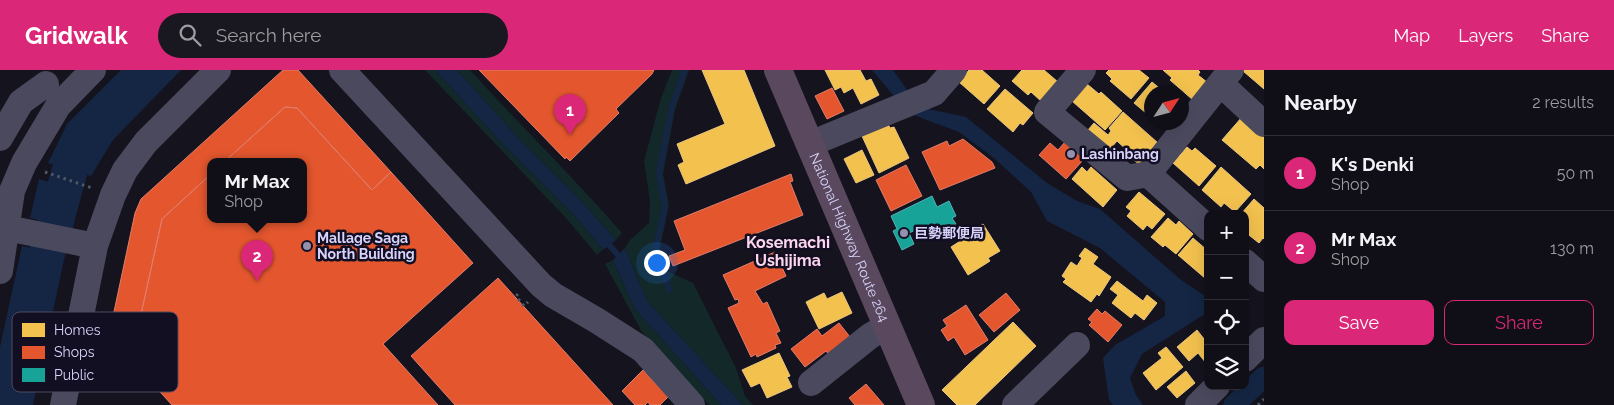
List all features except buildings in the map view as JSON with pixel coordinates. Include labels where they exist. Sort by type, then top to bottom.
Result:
[{"type":"highway","name":"National Highway Route 264","points":[[778,70],[921,405]]},
{"type":"street","points":[[0,271],[12,191],[24,163],[58,106],[93,70]]},
{"type":"street","points":[[78,312],[88,245],[125,170],[146,142],[218,70]]},
{"type":"street","points":[[342,70],[542,285],[553,295],[643,350],[692,405]]},
{"type":"street","points":[[810,144],[934,93],[954,70]]},
{"type":"street","points":[[1083,70],[1046,112],[1127,178],[1148,174],[1226,77],[1264,124]]},
{"type":"street","points":[[0,138],[21,102],[46,84]]},
{"type":"street","points":[[1148,174],[1204,224]]},
{"type":"street","points":[[7,227],[88,245]]},
{"type":"street","points":[[1249,266],[1264,279]]},
{"type":"street","points":[[811,383],[870,336],[887,326]]},
{"type":"street","points":[[1249,354],[1264,340]]},
{"type":"street","points":[[1015,405],[1077,345]]},
{"type":"street","points":[[1198,405],[1213,390]]},
{"type":"street","points":[[63,405],[65,392]]},
{"type":"path","points":[[39,169],[97,190]]},
{"type":"path","points":[[1258,405],[1264,400]]},
{"type":"green space","points":[[425,70],[435,70],[500,141],[574,215],[603,250],[597,255],[565,217]]},
{"type":"green space","points":[[457,70],[470,70],[585,192],[622,233],[616,240],[577,196],[522,142]]},
{"type":"green space","points":[[672,70],[689,70],[675,110],[663,174],[669,205],[660,248],[667,271],[693,283],[736,368],[745,396],[753,405],[743,405],[647,301],[625,248],[630,240],[649,223],[650,202],[644,161],[661,98]]},
{"type":"green space","points":[[613,260],[634,308],[721,405],[709,405],[642,332],[605,264]]},
{"type":"water","points":[[121,70],[181,70],[113,140],[91,176],[48,163],[67,124]]},
{"type":"water","points":[[435,70],[457,70],[522,142],[577,196],[616,240],[603,250],[574,215],[500,141]]},
{"type":"water","points":[[872,70],[893,70],[919,107],[966,117],[1047,183],[1077,201],[1100,209],[1181,280],[1204,295],[1204,315],[1142,354],[1130,378],[1136,395],[1143,405],[1113,405],[1109,400],[1103,358],[1115,345],[1165,316],[1165,302],[1100,248],[1047,221],[1031,192],[994,158],[959,132],[908,113]]},
{"type":"water","points":[[39,179],[79,191],[73,229],[30,218]]},
{"type":"water","points":[[22,246],[65,255],[53,312],[12,312],[12,392],[36,392],[33,405],[0,405],[0,347]]},
{"type":"water","points":[[625,248],[647,301],[743,405],[721,405],[634,308],[613,260]]},
{"type":"waterway","points":[[36,300],[42,271],[74,155],[94,125],[151,70]]},
{"type":"waterway","points":[[669,290],[656,247],[665,207],[659,173],[672,106],[685,70]]},
{"type":"waterway","points":[[605,240],[623,261]]},
{"type":"waterway","points":[[1234,405],[1264,377]]},
{"type":"place","name":"K's Denki","points":[[570,135]]},
{"type":"place","name":"Lashinbang","points":[[1071,154]]},
{"type":"place","name":"巨勢郵便局","points":[[904,233]]},
{"type":"place","name":"Mallage Saga North Building","points":[[307,246]]},
{"type":"place","name":"Mr Max","points":[[257,281]]},
{"type":"district","name":"Kosemachi Ushijima","points":[[788,251]]}]
